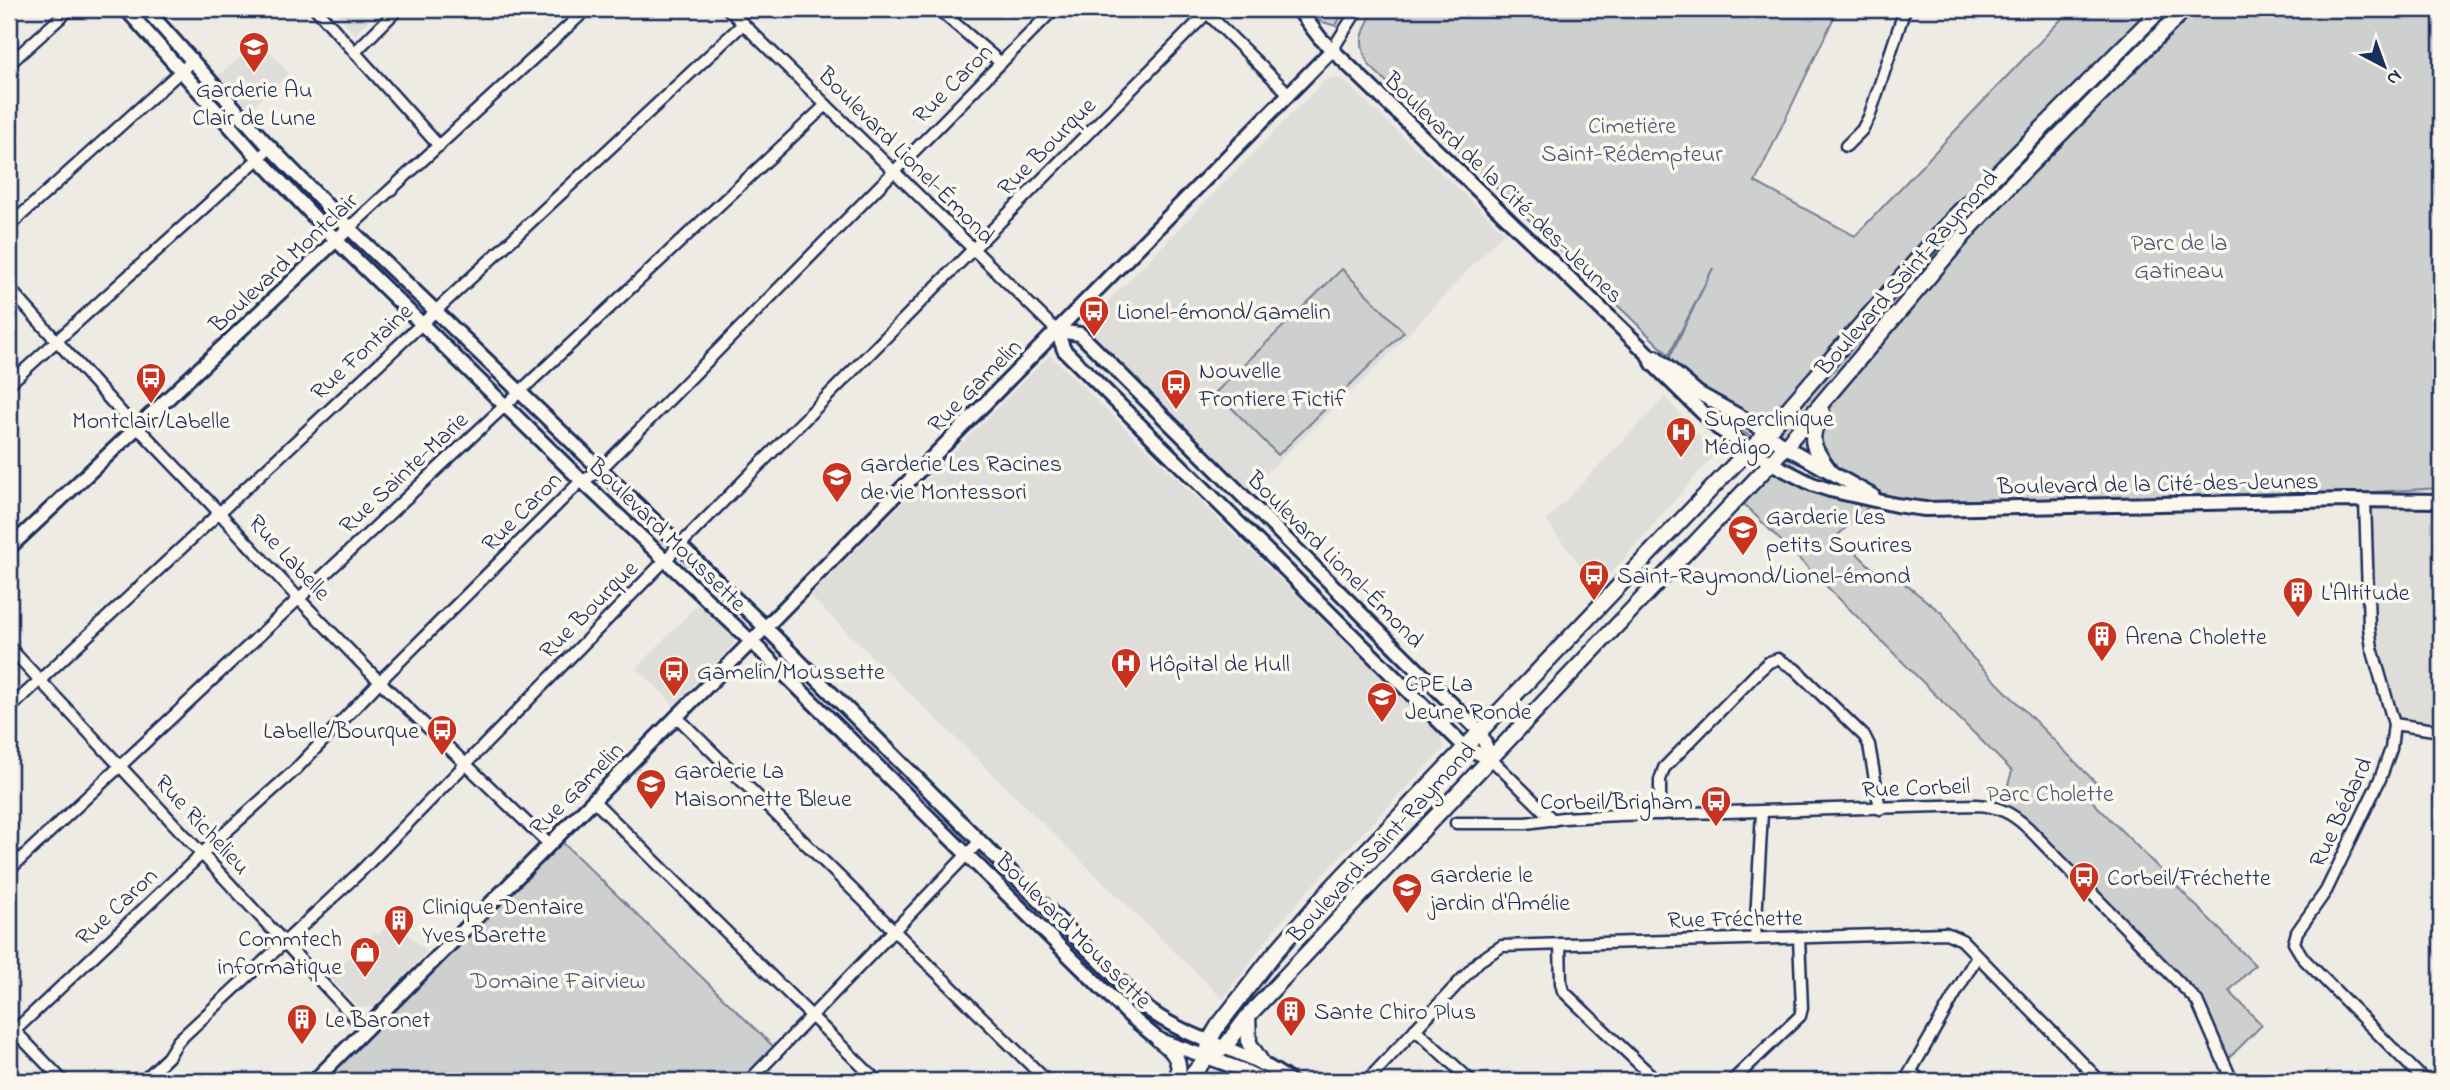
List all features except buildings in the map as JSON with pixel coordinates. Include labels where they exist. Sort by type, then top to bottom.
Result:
[{"type":"main road","name":"Boulevard Saint-Raymond","points":[[1207,1057],[1209,1041],[1300,923],[1766,434],[1955,216],[2161,9]]},
{"type":"main road","name":"Boulevard Saint-Raymond","points":[[1186,1081],[1207,1057],[1224,1048],[1248,1016],[1786,447],[1987,209],[2185,9]]},
{"type":"main road","points":[[1829,470],[1815,450],[1812,436],[1832,394]]},
{"type":"main road","points":[[1248,1016],[1249,1043],[1262,1063]]},
{"type":"main road","points":[[1159,1040],[1172,1049],[1178,1058],[1180,1066],[1177,1081]]},
{"type":"street","points":[[9,64],[70,9]]},
{"type":"street","name":"Boulevard Moussette","points":[[126,9],[259,159],[336,240],[968,854],[1130,1016],[1159,1040],[1266,1081]]},
{"type":"street","name":"Boulevard Moussette","points":[[146,9],[270,148],[349,228],[765,627],[1149,1010],[1168,1024],[1262,1063],[1290,1081]]},
{"type":"street","points":[[316,9],[439,146]]},
{"type":"street","points":[[355,52],[398,9]]},
{"type":"street","name":"Boulevard Montclair","points":[[9,548],[336,240],[587,9]]},
{"type":"street","name":"Boulevard Lionel-Émond","points":[[728,9],[1057,331],[1064,350],[1466,748],[1491,759]]},
{"type":"street","points":[[937,9],[1001,63]]},
{"type":"street","name":"Rue Caron","points":[[11,1030],[294,771],[380,681],[582,481],[600,470],[1054,9]]},
{"type":"street","name":"Boulevard de la Cité-des-Jeunes","points":[[1298,9],[1332,50],[1647,353],[1659,359],[1698,393],[1877,499]]},
{"type":"street","name":"Rue Gamelin","points":[[314,1081],[751,642],[1332,50],[1358,9]]},
{"type":"street","points":[[1846,146],[1862,130],[1869,117],[1905,9]]},
{"type":"street","points":[[1205,11],[1289,94]]},
{"type":"street","name":"Rue Bourque","points":[[143,1081],[168,1057],[178,1041],[360,872],[1205,11]]},
{"type":"street","name":"Rue Fontaine","points":[[9,709],[743,24]]},
{"type":"street","points":[[9,226],[192,61]]},
{"type":"street","name":"Rue Sainte-Marie","points":[[9,870],[826,104]]},
{"type":"street","points":[[9,384],[270,148]]},
{"type":"street","name":"Rue Labelle","points":[[9,288],[299,599],[550,845]]},
{"type":"street","name":"Boulevard Lionel-Émond","points":[[1057,331],[1080,334],[1481,733],[1491,759]]},
{"type":"street","name":"Boulevard de la Cité-des-Jeunes","points":[[1647,353],[1653,364],[1718,428],[1771,463],[1830,490],[1925,509],[2365,500],[2441,501]]},
{"type":"street","name":"Rue Bédard","points":[[2365,500],[2369,627],[2372,648],[2394,724],[2391,748],[2380,779],[2326,891],[2297,932],[2294,943],[2302,958],[2425,1081]]},
{"type":"street","name":"Rue Richelieu","points":[[9,647],[366,1030]]},
{"type":"street","points":[[1660,814],[1660,780],[1664,768],[1759,671],[1769,662],[1778,659],[1795,668],[1865,737],[1869,745],[1880,809]]},
{"type":"street","points":[[676,716],[1047,1081]]},
{"type":"street","points":[[2394,724],[2441,731]]},
{"type":"street","points":[[1491,759],[1553,820]]},
{"type":"street","points":[[593,800],[877,1081]]},
{"type":"street","name":"Rue Corbeil","points":[[1455,823],[1526,823],[1660,814],[1976,805],[2001,808],[2012,814],[2197,1001],[2232,1081]]},
{"type":"street","points":[[1755,939],[1762,812]]},
{"type":"street","points":[[749,1081],[979,842]]},
{"type":"street","name":"Rue Fréchette","points":[[1367,1081],[1479,961],[1494,950],[1514,944],[1946,933],[1962,940],[2099,1081]]},
{"type":"street","points":[[1732,1081],[1800,1016],[1802,1008],[1799,938]]},
{"type":"street","points":[[1560,944],[1563,991],[1657,1081]]},
{"type":"street","points":[[1922,1081],[1908,1077],[1977,956]]},
{"type":"street","points":[[1415,1029],[1471,1081]]},
{"type":"street","points":[[11,1030],[63,1081]]},
{"type":"shaded area","points":[[332,9],[378,9],[355,34]]},
{"type":"shaded area","name":"Garderie Au Clair de Lune","points":[[260,40],[289,74],[249,109],[219,75]]},
{"type":"shaded area","points":[[1331,78],[1342,79],[1504,232],[1381,363],[1249,490],[1084,326],[1323,82]]},
{"type":"shaded area","name":"Hôpital de Hull","points":[[1050,355],[1441,736],[1444,748],[1310,888],[1273,931],[1223,999],[810,596]]},
{"type":"shaded area","points":[[1665,397],[1715,454],[1598,588],[1546,521]]},
{"type":"shaded area","points":[[2365,500],[2441,501],[2441,731],[2394,724],[2372,648]]},
{"type":"shaded area","points":[[699,603],[733,636],[733,645],[674,705],[637,668]]},
{"type":"shaded area","points":[[393,921],[427,952],[375,1006],[359,1007],[328,976],[375,932],[378,935]]},
{"type":"green space","points":[[1308,9],[1344,9],[1336,26],[1316,20]]},
{"type":"green space","name":"Parc de la Gatineau","points":[[1374,9],[1838,9],[1755,182],[1855,236],[2071,9],[2441,9],[2441,488],[2008,513],[1877,499],[1838,535],[1876,572],[1900,580],[1943,614],[1965,650],[2100,787],[2090,799],[2255,965],[2229,991],[2262,1025],[2224,1063],[2204,1013],[2051,851],[2001,809],[2012,771],[1738,498],[1771,463],[1798,477],[1874,498],[1777,454],[1696,401],[1662,373],[1713,268],[1669,355],[1369,65],[1362,37]]},
{"type":"green space","points":[[1342,269],[1404,332],[1278,455],[1216,392]]},
{"type":"green space","name":"Domaine Fairview","points":[[557,837],[778,1051],[749,1081],[314,1081]]},
{"type":"place","name":"Garderie Au Clair de Lune","points":[[254,74]]},
{"type":"place","name":"Lionel-émond/Gamelin","points":[[1094,338]]},
{"type":"place","name":"Montclair/Labelle","points":[[151,405]]},
{"type":"place","name":"Nouvelle Frontiere Fictif","points":[[1176,411]]},
{"type":"place","name":"Superclinique Médigo","points":[[1681,459]]},
{"type":"place","name":"Garderie Les Racines de vie Montessori","points":[[837,504]]},
{"type":"place","name":"Garderie Les petits Sourires","points":[[1743,557]]},
{"type":"place","name":"Saint-Raymond/Lionel-émond","points":[[1594,602]]},
{"type":"place","name":"L'Altitude","points":[[2298,619]]},
{"type":"place","name":"Arena Cholette","points":[[2102,663]]},
{"type":"place","name":"Hôpital de Hull","points":[[1126,690]]},
{"type":"place","name":"Gamelin/Moussette","points":[[674,698]]},
{"type":"place","name":"CPE La Jeune Ronde","points":[[1382,724]]},
{"type":"place","name":"Labelle/Bourque","points":[[442,757]]},
{"type":"place","name":"Garderie La Maisonnette Bleue","points":[[651,811]]},
{"type":"place","name":"Corbeil/Brigham","points":[[1716,828]]},
{"type":"place","name":"Corbeil/Fréchette","points":[[2084,904]]},
{"type":"place","name":"Garderie le jardin d'Amélie","points":[[1407,915]]},
{"type":"place","name":"Clinique Dentaire Yves Barette","points":[[399,947]]},
{"type":"place","name":"Commtech informatique","points":[[365,979]]},
{"type":"place","name":"Sante Chiro Plus","points":[[1291,1038]]},
{"type":"place","name":"Le Baronet","points":[[302,1046]]},
{"type":"park label","name":"Cimetière Saint-Rédempteur","points":[[1632,139]]},
{"type":"park label","name":"Parc Cholette","points":[[2050,793]]}]
